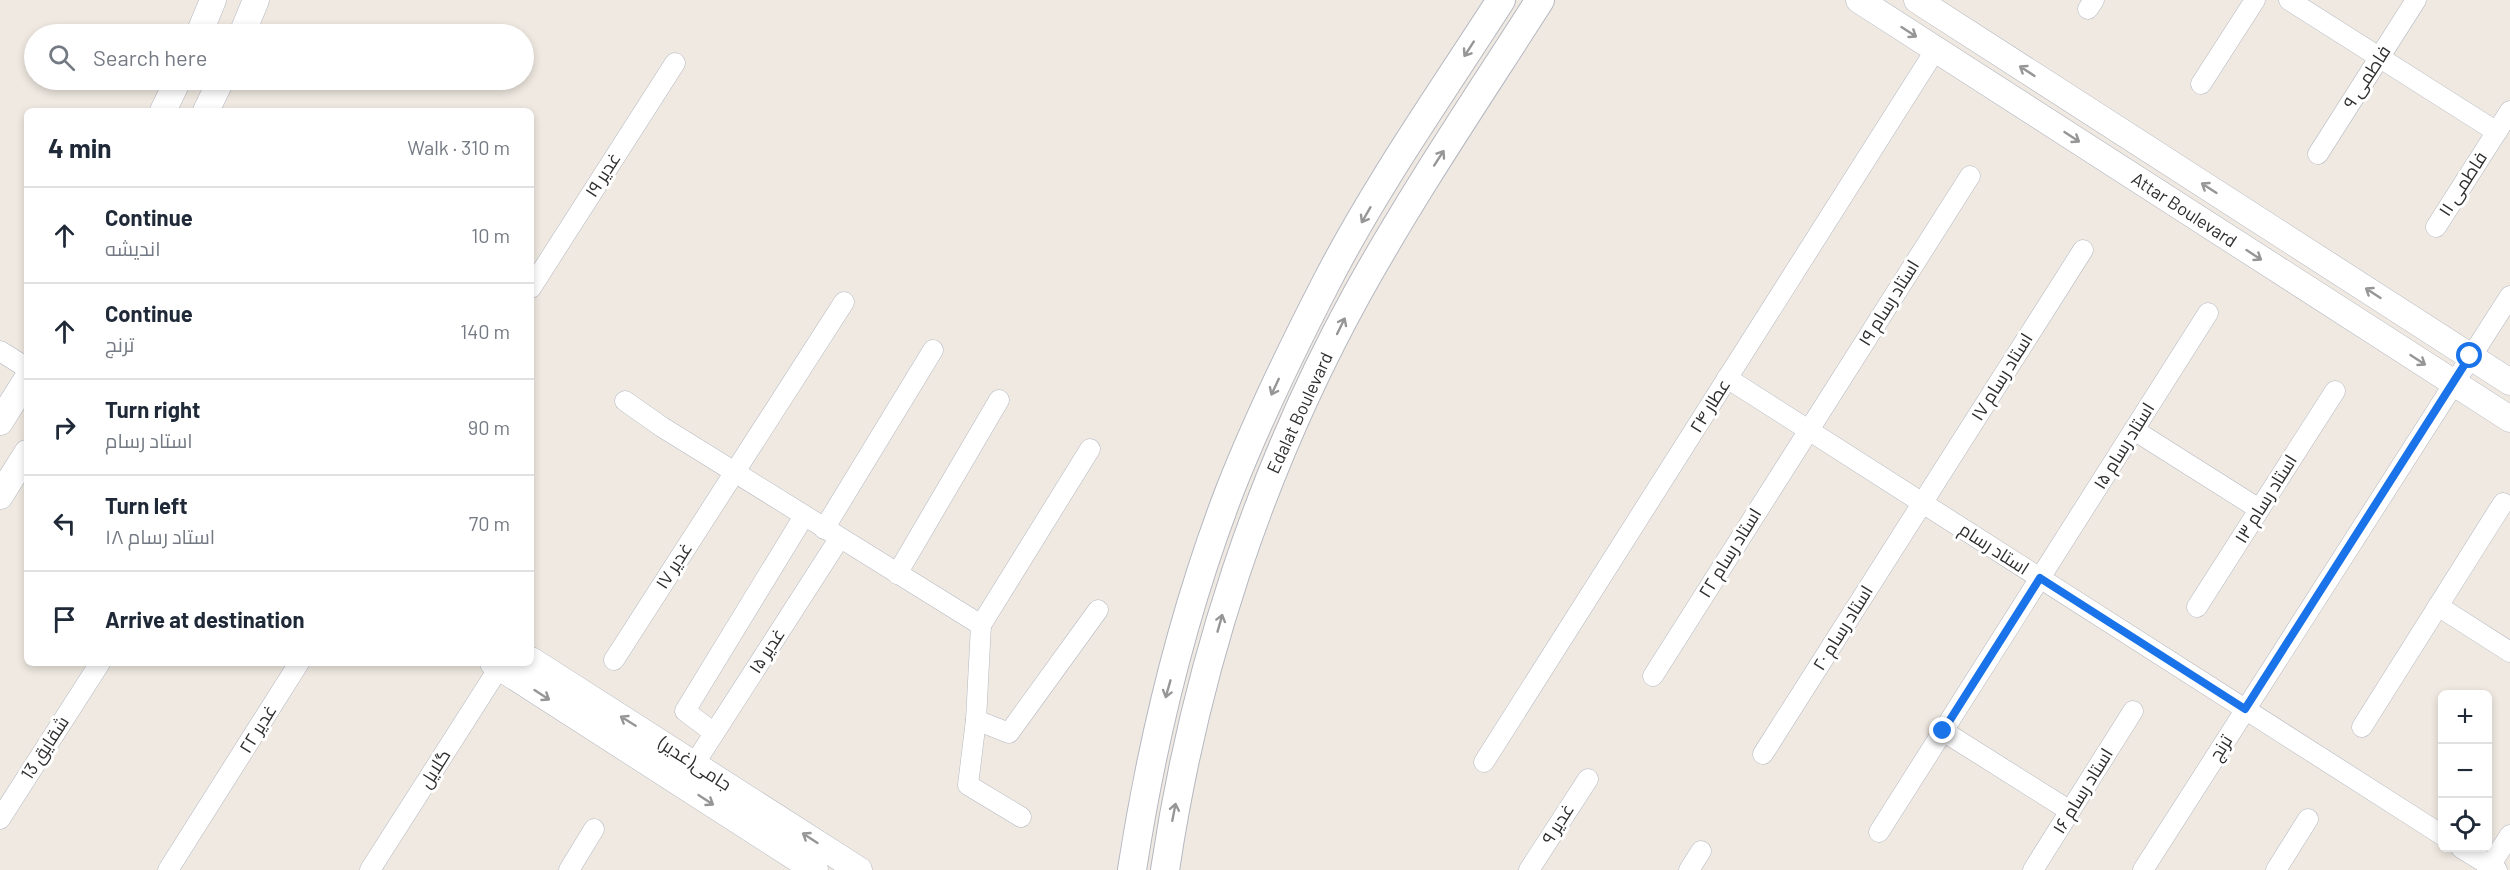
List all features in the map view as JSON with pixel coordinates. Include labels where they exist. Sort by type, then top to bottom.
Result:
[{"type":"main road","name":"Edalat Boulevard","points":[[1132,870],[1141,813],[1164,703],[1195,594],[1230,490],[1274,389],[1328,279],[1390,173],[1501,0]]},
{"type":"main road","name":"Edalat Boulevard","points":[[1165,870],[1173,819],[1196,710],[1223,614],[1261,502],[1298,414],[1357,295],[1418,191],[1540,0]]},
{"type":"street","points":[[203,24],[213,0]]},
{"type":"street","points":[[246,24],[256,0]]},
{"type":"street","name":"Attar Boulevard","points":[[1859,0],[2510,419]]},
{"type":"street","name":"Attar Boulevard","points":[[1917,0],[2510,382]]},
{"type":"street","points":[[2201,84],[2255,0]]},
{"type":"street","points":[[2289,0],[2497,132]]},
{"type":"street","name":"فاطمی ۹","points":[[2318,154],[2416,0]]},
{"type":"street","name":"عطار ۲۴","points":[[1484,762],[1936,50]]},
{"type":"street","name":"غدیر ۱۹","points":[[534,283],[675,63]]},
{"type":"street","points":[[164,108],[173,90]]},
{"type":"street","points":[[207,108],[216,90]]},
{"type":"street","name":"فاطمی ۱۱","points":[[2436,227],[2510,111]]},
{"type":"street","name":"استاد رسام ۱۹","points":[[1808,430],[1970,176]]},
{"type":"street","name":"استاد رسام ۱۷","points":[[1922,503],[2083,250]]},
{"type":"street","name":"ترنج","points":[[2143,870],[2510,296]]},
{"type":"street","name":"غدیر ۱۷","points":[[614,660],[844,302]]},
{"type":"street","name":"استاد رسام ۱۵","points":[[1879,832],[2208,313]]},
{"type":"street","name":"غدیر ۱۵","points":[[695,763],[832,534],[933,350]]},
{"type":"street","points":[[0,351],[24,366]]},
{"type":"street","name":"استاد رسام","points":[[1727,378],[2438,833]]},
{"type":"street","points":[[0,422],[24,384]]},
{"type":"street","name":"استاد رسام ۱۳","points":[[2197,607],[2335,390]]},
{"type":"street","points":[[897,574],[999,400]]},
{"type":"street","points":[[625,401],[735,473],[981,625]]},
{"type":"street","name":"استاد رسام ۲۲","points":[[1653,676],[1808,430]]},
{"type":"street","points":[[2134,430],[2259,509]]},
{"type":"street","points":[[1021,817],[968,785],[976,720],[981,625],[1090,449]]},
{"type":"street","points":[[0,496],[24,458]]},
{"type":"street","name":"استاد رسام ۲۰","points":[[1763,754],[1922,503]]},
{"type":"street","points":[[2362,727],[2503,503]]},
{"type":"street","points":[[714,733],[685,711],[804,516]]},
{"type":"street","points":[[2438,606],[2510,652]]},
{"type":"street","points":[[976,720],[1009,733],[1098,610]]},
{"type":"street","name":"جامی(غدیر)","points":[[534,662],[859,870]]},
{"type":"street","name":"شقایق 13","points":[[0,819],[98,666]]},
{"type":"street","name":"غدیر ۲۲","points":[[168,870],[297,666]]},
{"type":"street","name":"گلایل","points":[[370,870],[497,666]]},
{"type":"street","name":"جامی(غدیر)","points":[[501,666],[815,870]]},
{"type":"street","name":"استاد رسام ۱۶","points":[[2033,870],[2133,711]]},
{"type":"street","points":[[1943,731],[2070,811]]},
{"type":"street","name":"غدیر ۹","points":[[1529,870],[1587,779]]},
{"type":"street","points":[[2276,870],[2308,819]]},
{"type":"street","points":[[569,870],[594,830]]},
{"type":"street","points":[[2467,852],[2491,869],[2510,835]]},
{"type":"street","points":[[1689,870],[1701,851]]},
{"type":"route","points":[[1943,731],[2040,578],[2245,709],[2470,356]]}]
